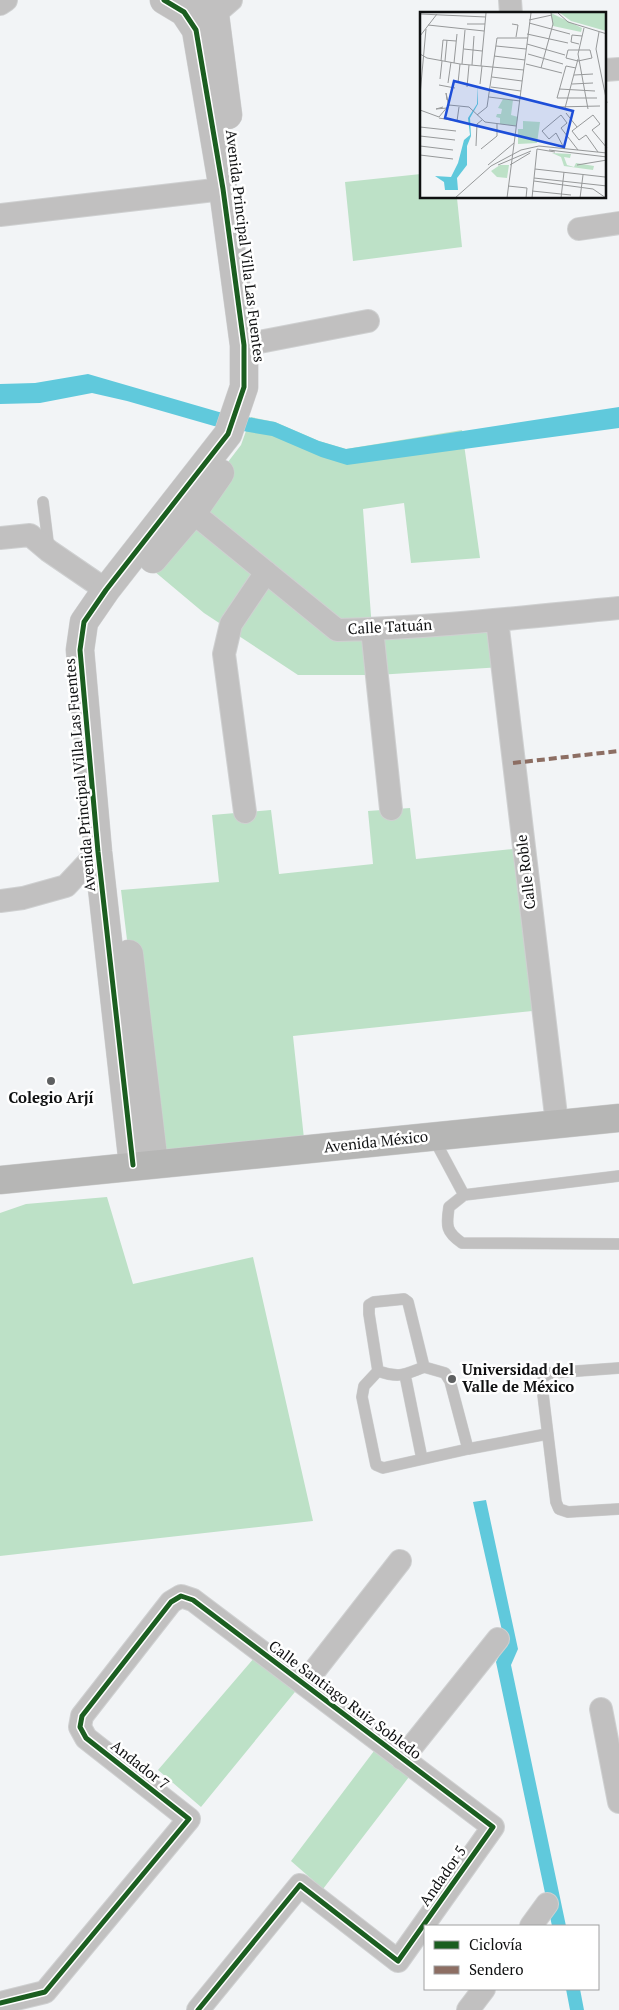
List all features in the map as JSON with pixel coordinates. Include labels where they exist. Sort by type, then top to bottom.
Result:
[{"type":"main road","name":"Avenida México","points":[[0,1180],[619,1118]]},
{"type":"street","points":[[0,4],[6,0]]},
{"type":"street","name":"Avenida Principal Villa Las Fuentes","points":[[164,0],[184,12],[211,11]]},
{"type":"street","name":"Avenida Principal Villa Las Fuentes","points":[[211,11],[223,189],[252,343]]},
{"type":"street","name":"Avenida Principal Villa Las Fuentes","points":[[144,1165],[94,653],[100,630],[185,506],[228,434],[244,387],[252,343],[211,11]]},
{"type":"street","points":[[606,70],[619,69]]},
{"type":"street","points":[[0,215],[223,189]]},
{"type":"street","points":[[579,229],[619,223]]},
{"type":"street","points":[[252,343],[368,321]]},
{"type":"street","name":"Avenida Principal Villa Las Fuentes","points":[[144,1165],[98,852],[80,650],[84,622],[106,590],[185,506]]},
{"type":"street","name":"Calle Tatuán","points":[[185,506],[337,630],[497,620],[619,608]]},
{"type":"street","points":[[0,538],[30,535],[49,551],[106,590]]},
{"type":"street","points":[[245,812],[224,654],[231,624],[266,572]]},
{"type":"street","name":"Calle Roble","points":[[497,620],[557,1124]]},
{"type":"street","points":[[372,629],[391,809]]},
{"type":"street","points":[[0,901],[23,898],[66,886],[98,852]]},
{"type":"street","points":[[304,1684],[400,1561]]},
{"type":"street","name":"Calle Santiago Ruiz Sobledo","points":[[80,1727],[82,1716],[171,1602],[181,1596],[193,1600],[494,1827]]},
{"type":"street","points":[[402,1759],[498,1639]]},
{"type":"street","points":[[601,1709],[619,1802]]},
{"type":"street","name":"Andador 7","points":[[0,2003],[45,1992],[189,1820],[86,1738],[80,1727]]},
{"type":"street","name":"Andador 5","points":[[198,2010],[300,1884],[398,1961],[494,1827]]},
{"type":"street","points":[[532,1925],[547,1904]]},
{"type":"street","points":[[468,2010],[483,1990]]},
{"type":"lane","points":[[43,502],[49,551]]},
{"type":"lane","points":[[432,1136],[464,1195]]},
{"type":"lane","points":[[619,1176],[464,1195],[449,1207],[447,1222],[451,1236],[462,1244],[619,1244]]},
{"type":"lane","points":[[378,1371],[369,1305],[374,1302],[404,1299],[410,1306],[424,1367]]},
{"type":"lane","points":[[378,1371],[390,1375],[405,1375],[424,1367],[445,1373],[450,1381],[468,1449]]},
{"type":"lane","points":[[619,1368],[550,1373],[542,1377],[556,1502],[560,1509],[568,1512],[619,1509]]},
{"type":"lane","points":[[378,1371],[364,1386],[362,1397],[376,1465],[383,1468],[547,1434]]},
{"type":"lane","points":[[405,1375],[422,1459]]},
{"type":"green space","points":[[420,174],[420,199],[457,199],[462,247],[353,261],[345,182]]},
{"type":"green space","points":[[251,417],[275,422],[319,441],[346,449],[462,430],[480,558],[411,563],[404,503],[363,509],[372,629],[497,620],[502,667],[377,675],[298,675],[204,613],[148,566],[241,445]]},
{"type":"green space","points":[[410,808],[416,859],[523,848],[542,1010],[293,1036],[305,1148],[154,1164],[121,890],[219,882],[212,815],[271,810],[279,874],[373,864],[368,811]]},
{"type":"green space","points":[[107,1197],[133,1284],[253,1257],[313,1521],[0,1556],[0,1213],[26,1204]]},
{"type":"green space","points":[[260,1651],[299,1687],[201,1807],[158,1770]]},
{"type":"green space","points":[[377,1747],[412,1773],[323,1889],[291,1861]]},
{"type":"water","points":[[88,374],[219,412],[275,422],[319,441],[346,449],[619,407],[619,428],[347,465],[321,457],[272,436],[214,426],[92,393],[40,403],[0,404],[0,384],[35,383]]},
{"type":"water","points":[[486,1500],[518,1649],[511,1665],[566,1925],[552,1925],[496,1662],[505,1644],[473,1502]]},
{"type":"water","points":[[566,1990],[580,1990],[584,2010],[570,2010]]},
{"type":"marked path","points":[[513,763],[619,751]]},
{"type":"cycle path","points":[[133,1165],[98,852],[80,650],[84,622],[106,590],[228,434],[244,387],[244,345],[223,189],[196,30],[184,12],[164,0]]},
{"type":"cycle path","points":[[0,2003],[45,1992],[189,1819],[86,1738],[80,1727],[82,1716],[171,1602],[181,1596],[193,1600],[493,1827],[398,1961],[300,1885],[198,2010]]},
{"type":"place","name":"Colegio Arjí","points":[[51,1081]]},
{"type":"place","name":"Universidad del Valle de México","points":[[452,1379]]}]
